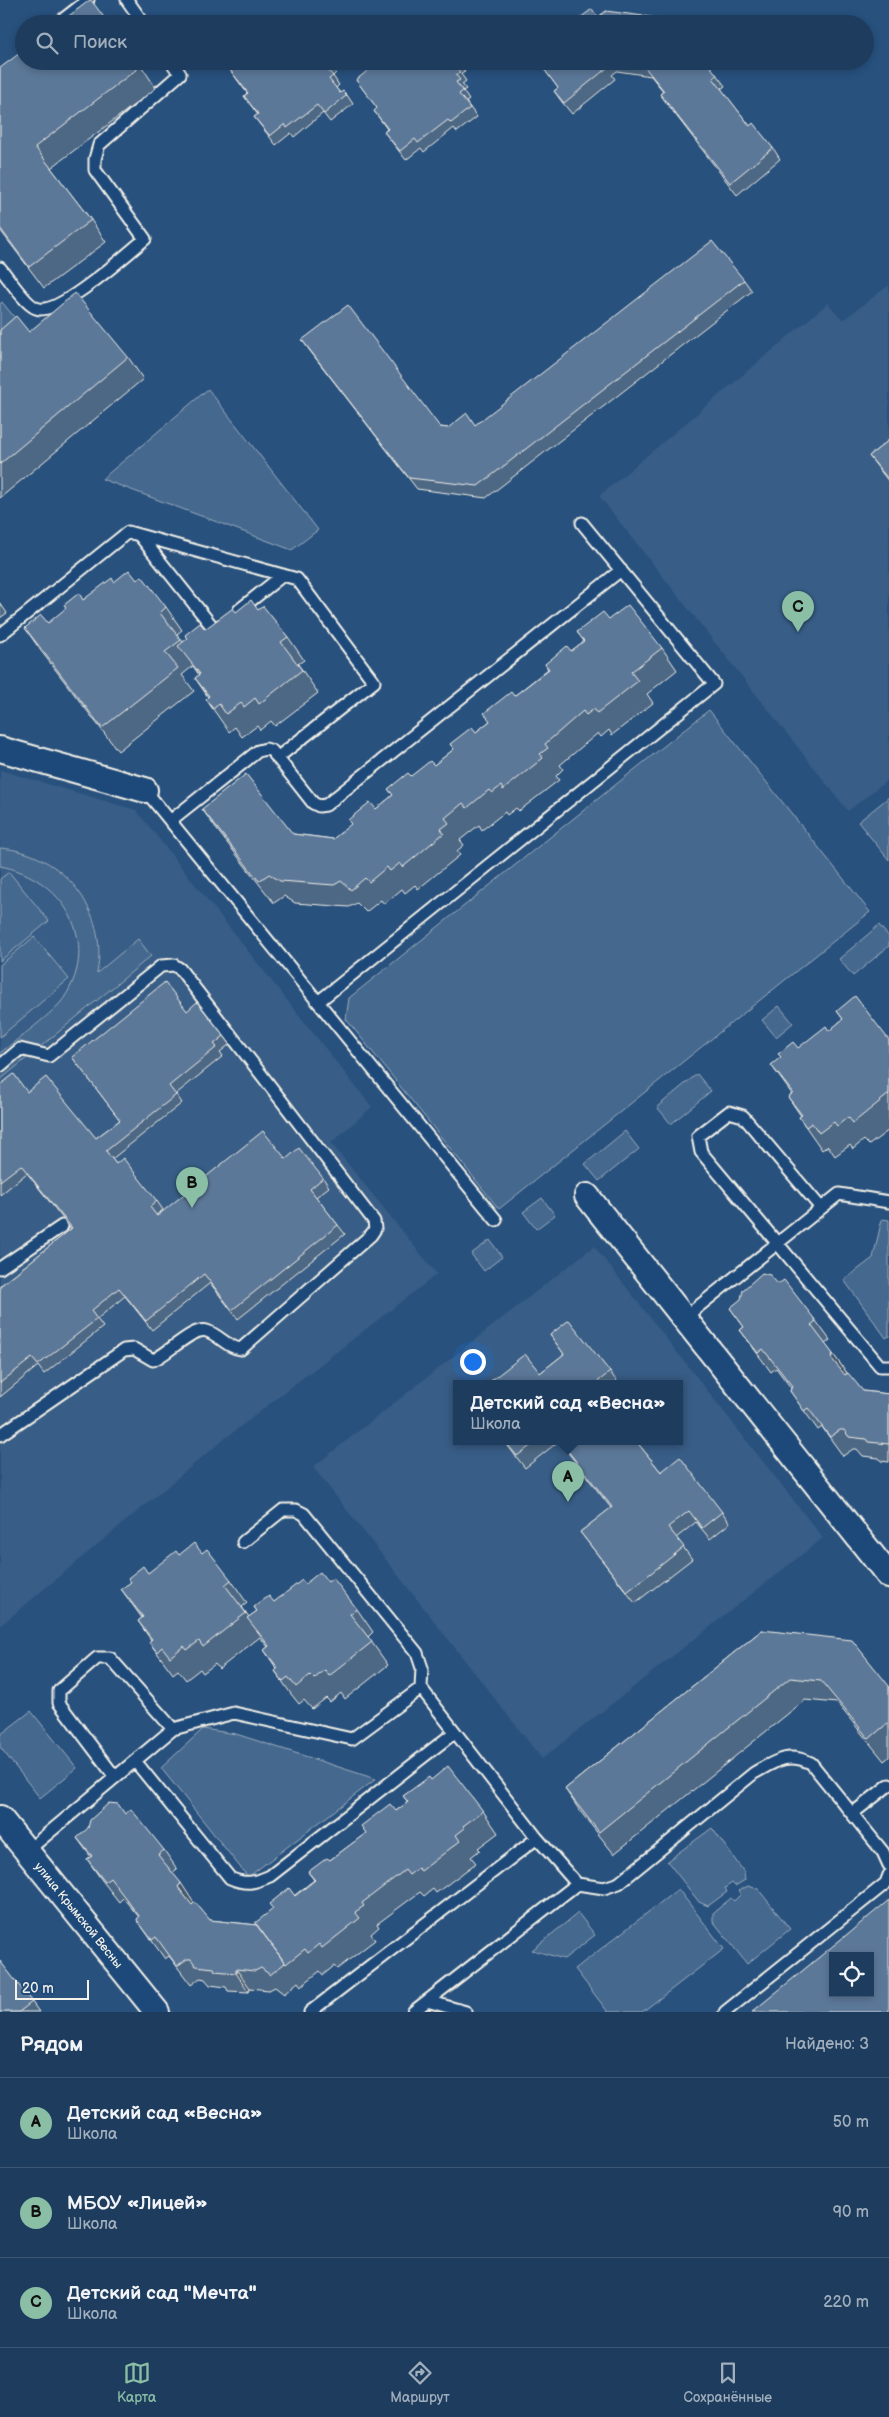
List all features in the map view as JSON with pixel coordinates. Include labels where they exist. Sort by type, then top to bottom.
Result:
[{"type":"street","points":[[0,749],[145,790]]},
{"type":"street","points":[[587,1196],[887,1569]]},
{"type":"street","name":"улица Крымской Весны","points":[[0,1818],[156,2012]]},
{"type":"lane","points":[[69,15],[88,0]]},
{"type":"lane","points":[[127,0],[138,15]]},
{"type":"lane","points":[[0,268],[36,309],[43,309],[54,306],[90,285],[145,239],[95,170],[95,159],[99,145],[180,74],[177,70]]},
{"type":"lane","points":[[318,1002],[714,684],[582,523]]},
{"type":"lane","points":[[0,635],[128,532],[297,579],[374,682],[277,758]]},
{"type":"lane","points":[[140,536],[215,630],[282,575]]},
{"type":"lane","points":[[170,820],[258,751],[266,749],[272,751],[313,802],[319,806],[326,805],[621,570]]},
{"type":"lane","points":[[145,790],[496,1220]]},
{"type":"lane","points":[[0,1066],[20,1049],[49,1056],[161,966],[174,965],[180,969],[374,1221],[375,1228],[371,1235],[241,1349],[235,1349],[206,1330],[201,1330],[153,1360],[134,1349],[124,1350],[0,1435]]},
{"type":"lane","points":[[821,1208],[743,1116],[729,1112],[698,1136],[701,1152],[776,1244],[880,1366],[889,1366]]},
{"type":"lane","points":[[684,1318],[839,1194],[889,1202]]},
{"type":"lane","points":[[0,1268],[62,1226]]},
{"type":"lane","points":[[243,1542],[283,1510],[296,1510],[304,1514],[417,1653],[422,1668],[421,1688],[537,1838],[577,1884],[604,1888],[619,1883],[754,1773],[778,1761],[797,1757],[811,1763],[853,1813],[883,1852],[889,1864]]},
{"type":"lane","points":[[115,1777],[59,1703],[59,1691],[97,1658],[110,1658],[172,1729]]},
{"type":"lane","points":[[27,1851],[172,1729],[234,1713],[352,1739],[421,1688]]},
{"type":"lane","points":[[134,1761],[230,1878],[242,1884],[253,1884],[270,1876],[455,1732]]},
{"type":"lane","points":[[853,1813],[889,1785]]},
{"type":"lane","points":[[310,2012],[537,1838]]},
{"type":"lane","points":[[725,2012],[886,1883],[889,1875]]},
{"type":"lane","points":[[412,2012],[577,1884]]},
{"type":"lane","points":[[427,2001],[466,2012]]},
{"type":"shaded area","points":[[889,285],[889,779],[848,811],[599,496],[828,303],[843,320]]},
{"type":"shaded area","points":[[2,302],[19,323],[0,336],[0,304]]},
{"type":"shaded area","points":[[208,389],[318,530],[292,550],[102,479]]},
{"type":"shaded area","points":[[709,710],[870,912],[499,1209],[346,1019],[349,998]]},
{"type":"shaded area","points":[[0,770],[136,810],[372,1107],[331,1143],[437,1274],[222,1441],[0,1626]]},
{"type":"shaded area","points":[[889,797],[889,860],[858,822]]},
{"type":"shaded area","points":[[0,848],[23,852],[43,860],[62,873],[77,889],[88,907],[96,928],[99,950],[97,973],[138,939],[151,956],[0,1080],[0,1053],[44,1018],[64,998],[75,976],[79,955],[77,934],[70,915],[58,898],[42,883],[22,872],[0,866]]},
{"type":"shaded area","points":[[9,872],[49,921],[0,961],[0,879]]},
{"type":"shaded area","points":[[879,925],[889,937],[889,946],[853,976],[839,959]]},
{"type":"shaded area","points":[[34,937],[69,979],[0,1037],[0,965]]},
{"type":"shaded area","points":[[779,1006],[793,1023],[776,1037],[762,1020]]},
{"type":"shaded area","points":[[697,1074],[711,1091],[671,1124],[657,1107]]},
{"type":"shaded area","points":[[625,1131],[639,1149],[599,1181],[585,1164]]},
{"type":"shaded area","points":[[542,1198],[555,1215],[536,1229],[523,1212]]},
{"type":"shaded area","points":[[882,1219],[889,1220],[889,1336],[886,1338],[844,1280],[873,1258]]},
{"type":"shaded area","points":[[490,1240],[502,1257],[484,1271],[471,1254]]},
{"type":"shaded area","points":[[594,1246],[823,1538],[542,1759],[313,1467]]},
{"type":"shaded area","points":[[31,1711],[77,1768],[40,1798],[0,1747],[0,1735]]},
{"type":"shaded area","points":[[203,1729],[236,1734],[376,1779],[248,1877],[161,1768]]},
{"type":"shaded area","points":[[712,1828],[744,1872],[745,1880],[735,1886],[732,1883],[725,1888],[727,1892],[708,1906],[699,1902],[667,1861]]},
{"type":"shaded area","points":[[748,1886],[758,1889],[790,1929],[747,1964],[713,1921],[713,1913],[731,1898],[734,1901],[741,1894],[738,1891]]},
{"type":"shaded area","points":[[678,1889],[724,1949],[642,2012],[608,2012],[575,1969]]},
{"type":"shaded area","points":[[578,1913],[595,1935],[564,1959],[532,1950]]},
{"type":"building","points":[[91,0],[102,15],[70,15]]},
{"type":"building","points":[[592,9],[596,15],[584,15]]},
{"type":"building","points":[[606,11],[636,15],[601,15]]},
{"type":"building","points":[[15,57],[15,70],[136,70],[35,147],[91,220],[29,267],[0,228],[0,68]]},
{"type":"building","points":[[230,70],[328,70],[333,76],[329,79],[340,93],[343,91],[347,95],[324,114],[317,105],[287,128],[285,124],[270,136],[254,117],[258,114],[244,96],[248,93]]},
{"type":"building","points":[[368,70],[458,70],[460,72],[456,75],[460,80],[456,82],[463,91],[459,94],[470,108],[451,123],[448,120],[418,143],[415,139],[400,151],[384,132],[388,129],[374,111],[377,108],[356,80]]},
{"type":"building","points":[[545,70],[605,70],[564,103],[554,91],[558,88]]},
{"type":"building","points":[[647,70],[713,70],[717,75],[713,78],[750,126],[753,123],[773,148],[730,183],[660,94],[664,91]]},
{"type":"building","points":[[712,241],[744,280],[478,486],[409,478],[302,340],[348,305],[440,427],[448,428],[467,413],[475,425]]},
{"type":"building","points":[[75,293],[128,357],[0,464],[0,330],[16,316],[29,332]]},
{"type":"building","points":[[889,440],[889,480],[869,456]]},
{"type":"building","points":[[129,570],[137,580],[142,576],[166,607],[160,613],[181,640],[165,652],[178,668],[102,728],[25,628],[41,615],[48,623],[66,608],[64,605],[79,593],[83,600],[112,578],[114,582]]},
{"type":"building","points":[[251,600],[258,610],[263,606],[288,637],[281,642],[302,670],[259,704],[255,698],[244,707],[241,703],[226,714],[219,704],[213,709],[206,699],[209,696],[195,678],[200,674],[178,646],[188,638],[185,635],[200,623],[205,629],[233,608],[236,612]]},
{"type":"building","points":[[628,605],[662,648],[631,672],[638,681],[597,713],[594,709],[586,715],[583,711],[545,744],[548,748],[540,754],[543,758],[503,790],[501,786],[492,793],[489,790],[467,808],[463,803],[445,818],[449,823],[441,829],[444,833],[403,867],[400,863],[390,871],[387,867],[369,882],[365,878],[351,890],[341,881],[334,885],[280,881],[269,874],[259,881],[202,809],[246,774],[293,834],[333,839],[351,824],[348,820],[370,802],[376,809],[393,795],[388,789],[408,773],[411,776],[430,761],[434,765],[454,749],[450,744],[472,727],[476,732],[490,721],[484,713],[511,692],[514,696],[549,669],[545,664],[567,646],[571,651],[584,641],[577,632],[603,612],[609,619]]},
{"type":"building","points":[[165,982],[187,1011],[197,1002],[224,1036],[214,1044],[217,1047],[169,1086],[176,1095],[106,1151],[116,1164],[123,1158],[157,1201],[150,1207],[157,1216],[263,1131],[286,1159],[299,1148],[323,1178],[310,1189],[338,1225],[232,1310],[204,1274],[146,1321],[119,1288],[91,1311],[97,1319],[38,1365],[32,1358],[0,1383],[0,1286],[72,1228],[21,1165],[0,1181],[0,1085],[14,1074],[27,1092],[46,1077],[96,1138],[120,1120],[72,1057]]},
{"type":"building","points":[[855,996],[889,1040],[889,1094],[853,1123],[848,1117],[837,1126],[834,1122],[819,1133],[812,1123],[806,1127],[799,1117],[802,1115],[788,1097],[793,1093],[771,1065],[781,1057],[778,1054],[793,1042],[798,1048],[826,1026],[829,1031],[843,1019],[837,1011]]},
{"type":"building","points":[[762,1273],[770,1275],[778,1284],[784,1280],[816,1321],[811,1325],[833,1354],[831,1358],[845,1375],[848,1373],[863,1391],[889,1394],[889,1444],[868,1442],[866,1439],[849,1437],[844,1430],[840,1430],[830,1437],[808,1408],[804,1411],[790,1391],[792,1386],[763,1349],[758,1353],[740,1330],[744,1327],[730,1308],[741,1299],[743,1290]]},
{"type":"building","points":[[569,1320],[610,1372],[600,1380],[492,1380],[525,1354],[540,1373],[564,1354],[550,1335]]},
{"type":"building","points":[[508,1445],[532,1445],[517,1456]]},
{"type":"building","points":[[563,1445],[639,1445],[661,1472],[680,1457],[722,1512],[702,1528],[689,1511],[668,1527],[684,1547],[627,1592],[580,1532],[612,1507]]},
{"type":"building","points":[[194,1543],[202,1553],[207,1549],[231,1580],[225,1585],[246,1613],[203,1647],[199,1641],[187,1650],[184,1646],[170,1657],[162,1647],[157,1652],[149,1642],[152,1639],[138,1621],[143,1617],[121,1589],[131,1582],[128,1578],[143,1566],[148,1573],[176,1551],[179,1555]]},
{"type":"building","points":[[320,1572],[328,1582],[333,1578],[357,1609],[350,1614],[372,1642],[329,1676],[325,1670],[314,1679],[310,1675],[296,1687],[288,1677],[283,1681],[275,1671],[278,1668],[264,1650],[269,1646],[247,1618],[257,1611],[254,1607],[269,1596],[274,1602],[302,1580],[305,1584]]},
{"type":"building","points":[[762,1630],[852,1640],[889,1686],[889,1722],[869,1739],[821,1681],[790,1678],[599,1832],[565,1789]]},
{"type":"building","points":[[448,1766],[483,1811],[463,1826],[465,1828],[456,1835],[460,1841],[421,1871],[418,1868],[409,1875],[405,1870],[362,1903],[364,1906],[355,1912],[360,1918],[322,1948],[319,1944],[308,1953],[305,1949],[286,1964],[255,1923],[273,1909],[269,1904],[289,1888],[295,1896],[315,1880],[308,1872],[327,1858],[330,1860],[366,1833],[361,1826],[390,1804],[396,1811],[408,1802],[403,1796],[429,1777],[431,1780]]},
{"type":"building","points":[[109,1803],[118,1804],[125,1814],[131,1809],[164,1850],[158,1855],[181,1883],[178,1887],[192,1905],[195,1902],[210,1920],[257,1925],[285,1963],[270,1975],[261,1968],[255,1971],[236,1969],[236,1973],[215,1971],[214,1968],[196,1966],[191,1959],[187,1959],[177,1966],[156,1937],[152,1940],[137,1920],[139,1916],[110,1878],[105,1882],[87,1859],[92,1856],[77,1838],[88,1828],[90,1820]]},
{"type":"building","points":[[889,1900],[889,2012],[752,2012]]},
{"type":"building","points":[[0,1961],[32,2002],[19,2012],[0,2012]]},
{"type":"place","name":"Детский сад \"Мечта\"","points":[[798,632]]},
{"type":"place","name":"МБОУ «Лицей»","points":[[192,1208]]},
{"type":"place","name":"Детский сад «Весна»","points":[[568,1502]]}]
